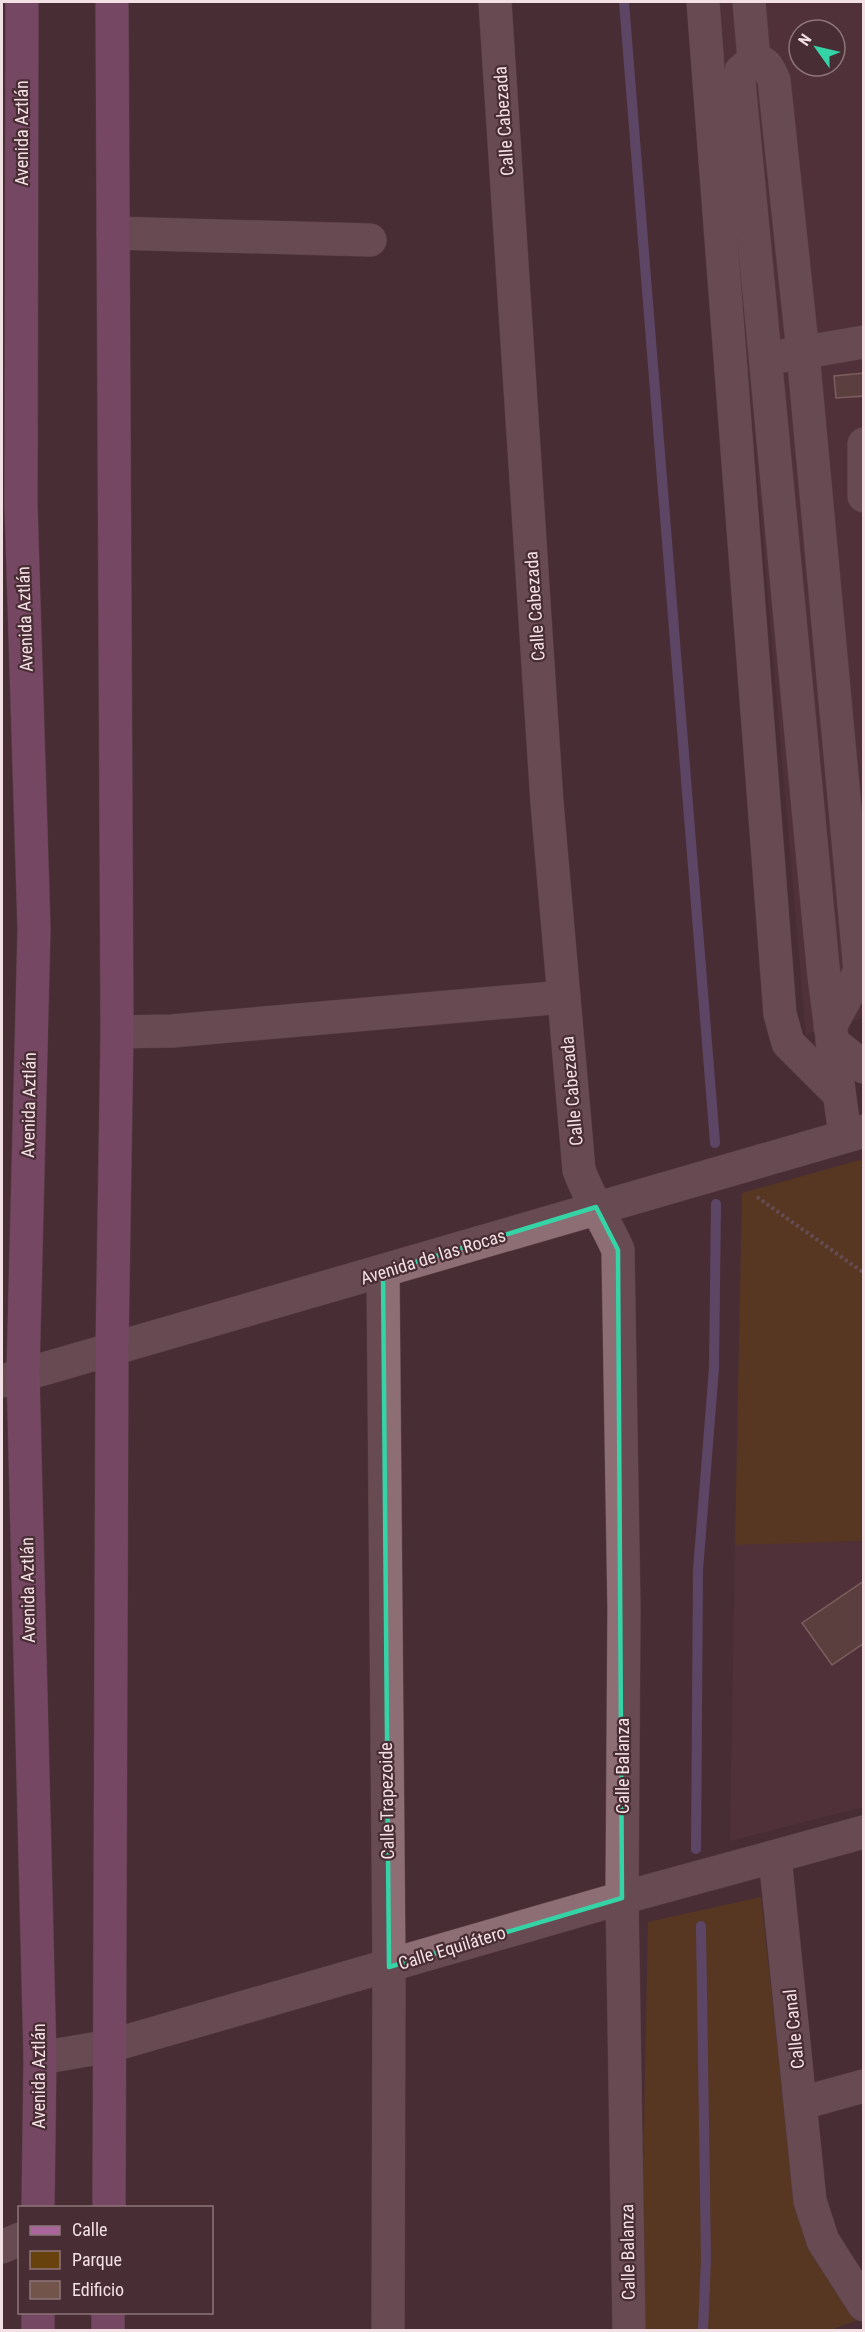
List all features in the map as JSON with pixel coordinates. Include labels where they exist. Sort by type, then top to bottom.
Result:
[{"type":"main road","name":"Avenida Aztlán","points":[[22,2],[11,505],[34,929],[9,1372],[40,2058],[38,2206]]},
{"type":"main road","points":[[109,2206],[112,1350],[117,1032],[112,2]]},
{"type":"main road","points":[[38,2314],[38,2331]]},
{"type":"main road","points":[[108,2314],[108,2331]]},
{"type":"street","name":"Calle Cabezada","points":[[495,2],[547,803],[579,1170],[596,1207]]},
{"type":"street","points":[[703,2],[780,1014],[788,1043],[838,1094]]},
{"type":"street","points":[[749,2],[754,60]]},
{"type":"street","points":[[831,1034],[862,968],[803,353],[774,80],[769,68],[761,60],[754,60],[741,71],[739,81],[824,977],[838,1094],[854,1134]]},
{"type":"street","points":[[112,233],[370,240]]},
{"type":"street","points":[[765,358],[864,342]]},
{"type":"street","points":[[864,444],[864,496]]},
{"type":"street","points":[[792,635],[829,632]]},
{"type":"street","points":[[824,977],[862,968]]},
{"type":"street","points":[[117,1032],[184,1030],[564,997]]},
{"type":"street","points":[[831,1034],[864,1067]]},
{"type":"street","name":"Avenida de las Rocas","points":[[9,1372],[112,1350],[383,1272],[596,1207],[854,1134]]},
{"type":"street","name":"Calle Balanza","points":[[596,1207],[618,1250],[624,1609],[633,1896],[629,2331]]},
{"type":"street","name":"Calle Trapezoide","points":[[383,1272],[389,1967],[388,2331]]},
{"type":"street","name":"Calle Equilátero","points":[[40,2058],[110,2046],[864,1832]]},
{"type":"street","name":"Calle Canal","points":[[775,1857],[802,2103],[810,2201],[823,2241],[864,2305]]},
{"type":"street","points":[[802,2103],[864,2086]]},
{"type":"street","points":[[2,2247],[18,2240]]},
{"type":"path","points":[[740,1166],[747,1190],[864,1273]]},
{"type":"highlighted area","points":[[596,1207],[618,1250],[622,1898],[389,1967],[383,1272]]},
{"type":"shaded area","points":[[716,2],[863,2],[863,1018],[806,1034]]},
{"type":"shaded area","points":[[863,1541],[863,1807],[730,1841],[735,1545]]},
{"type":"green space","points":[[863,1159],[863,1541],[735,1545],[742,1193]]},
{"type":"green space","points":[[761,1897],[795,2209],[835,2279],[862,2319],[830,2330],[640,2330],[648,1922]]},
{"type":"building","points":[[864,373],[864,396],[836,398],[834,376]]},
{"type":"building","points":[[864,1581],[864,1643],[832,1665],[802,1623]]},
{"type":"waterway","points":[[624,2],[715,1143]]},
{"type":"waterway","points":[[696,1849],[698,1570],[714,1368],[716,1204]]},
{"type":"waterway","points":[[701,1926],[706,2259],[703,2330]]}]
